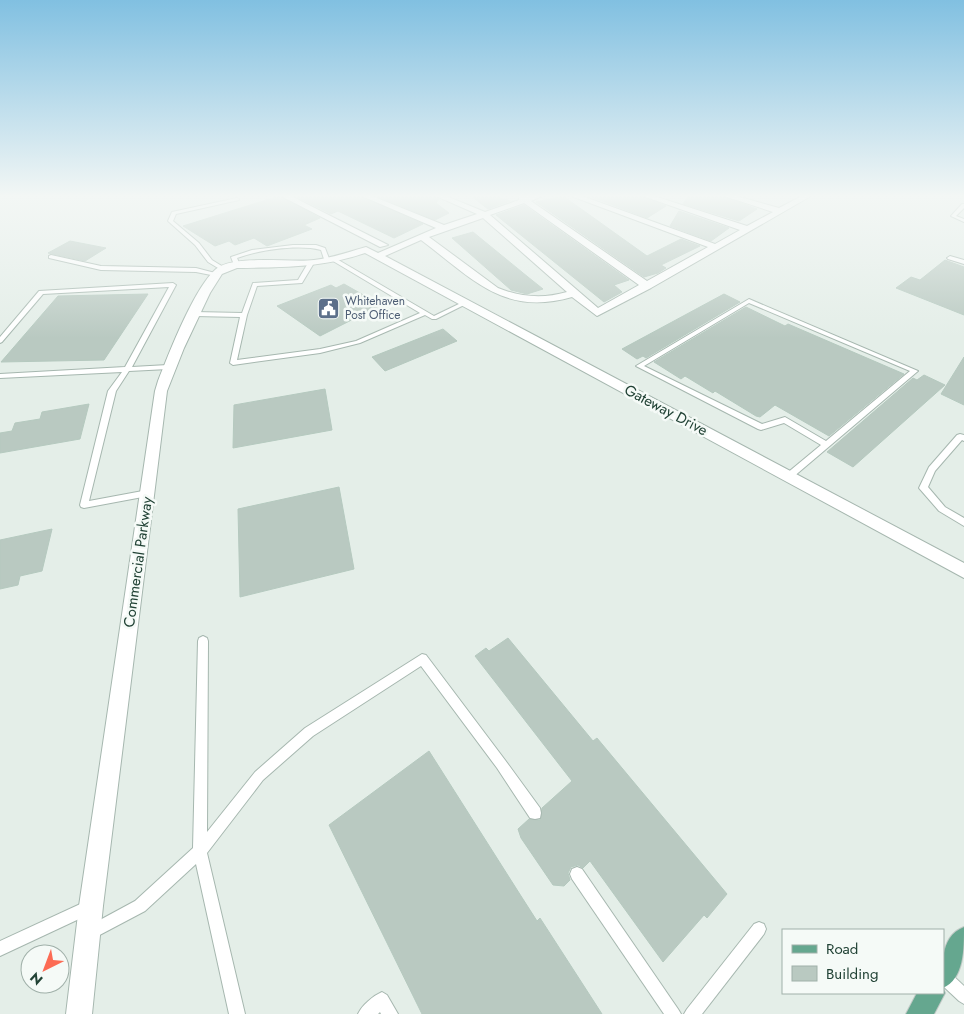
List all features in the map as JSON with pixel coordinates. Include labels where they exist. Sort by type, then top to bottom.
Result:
[{"type":"main road","points":[[944,973],[964,940]]},
{"type":"main road","points":[[919,1014],[931,994]]},
{"type":"street","name":"Gateway Drive","points":[[365,243],[466,303],[964,571]]},
{"type":"street","points":[[226,269],[324,261],[398,243]]},
{"type":"street","points":[[432,243],[494,290],[504,295],[538,301],[552,300],[574,293]]},
{"type":"street","points":[[517,243],[597,313],[722,243]]},
{"type":"street","points":[[588,243],[647,286]]},
{"type":"street","points":[[705,243],[715,247]]},
{"type":"street","name":"Commercial Parkway","points":[[79,1014],[91,906],[161,392],[168,367],[195,314],[226,269]]},
{"type":"lane","points":[[196,243],[210,261],[226,269]]},
{"type":"lane","points":[[51,257],[101,268],[226,269]]},
{"type":"lane","points":[[950,258],[964,262]]},
{"type":"lane","points":[[425,313],[358,342],[320,351],[233,363],[244,315],[255,284],[300,282],[324,261],[425,313],[434,318],[466,303]]},
{"type":"lane","points":[[0,341],[41,292],[173,285],[127,369],[112,391],[84,505],[148,493]]},
{"type":"lane","points":[[789,476],[916,371],[749,301],[639,366],[761,428],[785,420],[826,444]]},
{"type":"lane","points":[[195,314],[244,315]]},
{"type":"lane","points":[[0,376],[168,367]]},
{"type":"lane","points":[[964,438],[960,437],[932,468],[923,488],[942,509],[964,522]]},
{"type":"lane","points":[[203,641],[200,851],[237,1014]]},
{"type":"lane","points":[[88,934],[140,906],[200,851],[259,776],[309,732],[422,659],[501,764],[535,813]]},
{"type":"lane","points":[[577,874],[673,1014]]},
{"type":"lane","points":[[0,949],[91,906]]},
{"type":"lane","points":[[692,1014],[759,929]]},
{"type":"lane","points":[[944,976],[964,996]]},
{"type":"lane","points":[[366,1014],[382,1000],[390,1014]]},
{"type":"building","points":[[66,243],[82,243],[106,248],[85,261],[48,253]]},
{"type":"building","points":[[211,243],[223,243],[215,246]]},
{"type":"building","points":[[458,243],[487,243],[543,289],[527,294],[511,290]]},
{"type":"building","points":[[531,243],[578,243],[629,280],[614,285],[622,292],[604,302]]},
{"type":"building","points":[[596,243],[629,243],[647,256],[672,243],[693,243],[700,246],[661,265],[666,268],[658,273],[644,277]]},
{"type":"building","points":[[945,260],[964,267],[964,315],[896,288],[911,277],[920,280]]},
{"type":"building","points":[[344,284],[381,305],[320,336],[277,306],[331,285],[336,288]]},
{"type":"building","points":[[148,294],[104,360],[1,362],[58,296]]},
{"type":"building","points":[[724,294],[740,302],[646,358],[643,356],[637,359],[622,349]]},
{"type":"building","points":[[746,307],[785,326],[788,324],[904,374],[829,436],[775,405],[760,417],[756,416],[715,391],[713,393],[685,376],[681,379],[654,362]]},
{"type":"building","points":[[443,329],[457,341],[385,371],[372,357]]},
{"type":"building","points":[[964,357],[964,405],[941,394]]},
{"type":"building","points":[[924,375],[945,385],[853,467],[827,452],[913,378],[917,380]]},
{"type":"building","points":[[325,389],[332,430],[233,448],[234,405]]},
{"type":"building","points":[[89,404],[80,439],[0,453],[0,433],[12,431],[15,423],[40,419],[42,412]]},
{"type":"building","points":[[339,487],[354,569],[240,597],[238,509]]},
{"type":"building","points":[[52,529],[42,571],[20,576],[18,585],[0,589],[0,540]]},
{"type":"building","points":[[508,638],[593,741],[597,738],[727,894],[707,918],[704,915],[663,962],[590,861],[583,868],[578,865],[571,867],[568,873],[570,880],[564,886],[553,885],[521,838],[518,829],[529,819],[540,820],[542,808],[572,781],[475,656],[486,648],[489,651]]},
{"type":"building","points":[[429,751],[537,921],[540,918],[602,1014],[422,1014],[329,825]]},
{"type":"place","name":"Whitehaven Post Office","points":[[329,308]]}]
